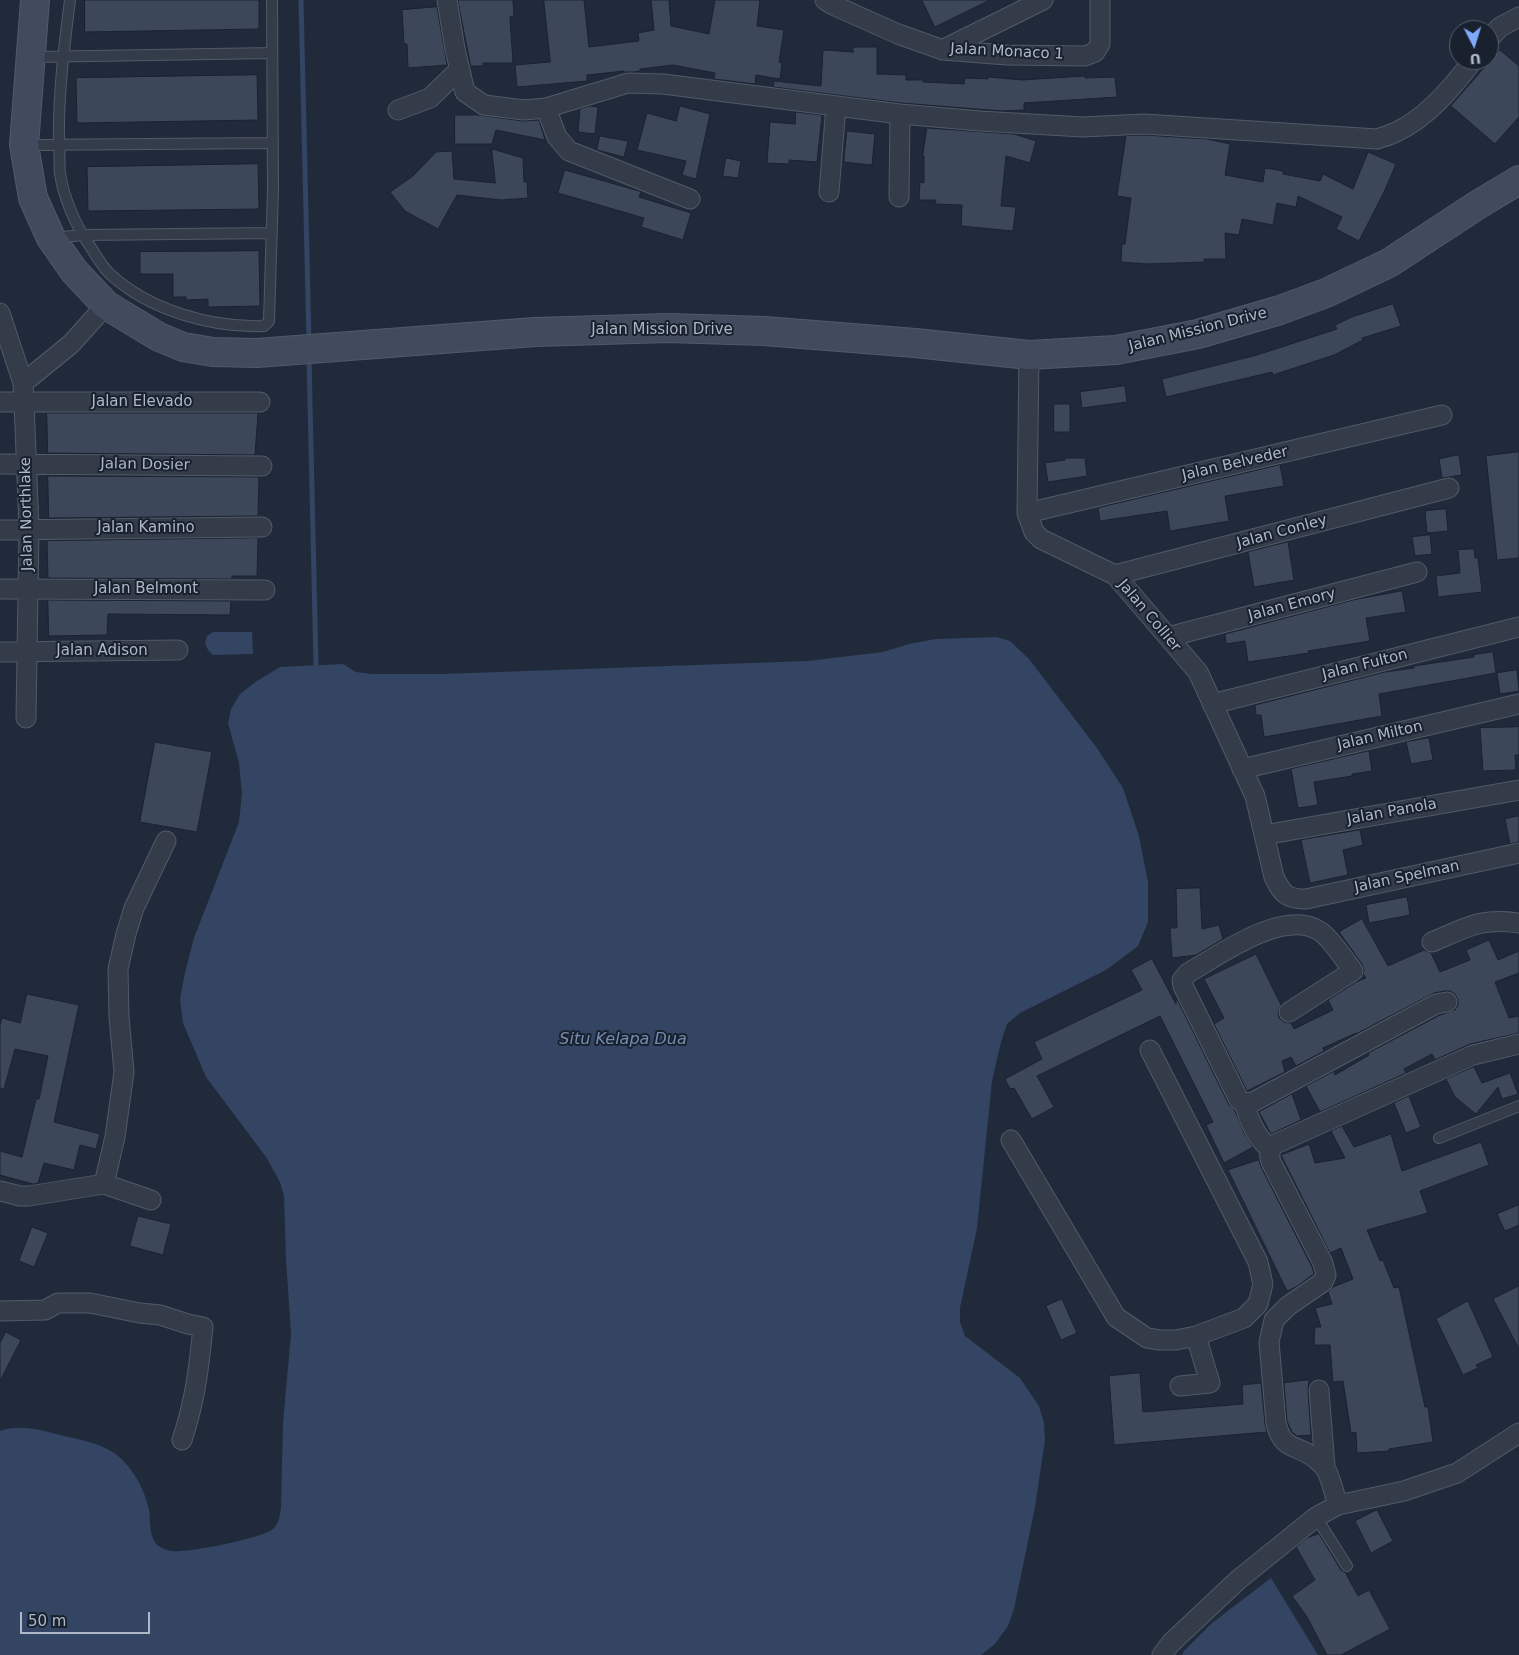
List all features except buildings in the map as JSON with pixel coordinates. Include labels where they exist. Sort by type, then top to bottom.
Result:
[{"type":"street","name":"Jalan Mission Drive","points":[[35,0],[24,145],[33,198],[51,238],[74,271],[106,305],[158,337],[183,347],[213,352],[257,353],[535,332],[668,328],[764,330],[1029,354],[1116,350],[1198,334],[1280,310],[1326,294],[1389,263],[1519,180]]},
{"type":"street","points":[[447,0],[465,92],[484,105],[524,110],[546,108],[628,83],[663,84],[900,114],[980,121],[1083,127],[1144,124],[1377,139],[1397,132],[1427,112],[1465,70]]},
{"type":"street","name":"Jalan Monaco 1","points":[[943,50],[1043,0]]},
{"type":"street","name":"Jalan Monaco 1","points":[[943,50],[1008,55],[1089,56],[1095,52],[1100,44],[1100,0]]},
{"type":"street","points":[[834,2],[898,34],[943,50]]},
{"type":"street","points":[[1499,28],[1519,17]]},
{"type":"street","points":[[398,110],[430,98],[460,69]]},
{"type":"street","points":[[829,192],[836,106]]},
{"type":"street","points":[[546,108],[557,137],[569,151],[690,199]]},
{"type":"street","points":[[899,197],[900,114]]},
{"type":"street","points":[[23,383],[71,344],[106,305]]},
{"type":"street","name":"Jalan Northlake","points":[[0,313],[5,340],[23,383],[29,529],[26,718]]},
{"type":"street","name":"Jalan Collier","points":[[1029,354],[1027,513],[1034,532],[1041,539],[1115,575],[1198,672],[1254,796],[1274,877],[1279,888],[1286,895],[1294,899]]},
{"type":"street","name":"Jalan Elevado","points":[[0,402],[260,402]]},
{"type":"street","name":"Jalan Belveder","points":[[1027,513],[1442,415]]},
{"type":"street","name":"Jalan Dosier","points":[[0,464],[262,466]]},
{"type":"street","name":"Jalan Conley","points":[[1115,575],[1449,488]]},
{"type":"street","name":"Jalan Kamino","points":[[0,530],[262,527]]},
{"type":"street","name":"Jalan Emory","points":[[1168,637],[1417,572]]},
{"type":"street","name":"Jalan Belmont","points":[[0,589],[265,590]]},
{"type":"street","name":"Jalan Fulton","points":[[1212,704],[1519,627]]},
{"type":"street","name":"Jalan Adison","points":[[0,652],[178,650]]},
{"type":"street","name":"Jalan Milton","points":[[1242,768],[1519,704]]},
{"type":"street","name":"Jalan Panola","points":[[1264,835],[1519,790]]},
{"type":"street","points":[[104,1184],[115,1137],[124,1072],[119,1018],[118,969],[134,908],[166,841]]},
{"type":"street","name":"Jalan Spelman","points":[[1294,899],[1306,899],[1519,853]]},
{"type":"street","points":[[1432,942],[1466,927],[1483,922],[1502,921],[1519,924]]},
{"type":"street","points":[[1289,1012],[1353,970],[1324,933],[1314,928],[1288,925],[1261,931],[1184,976],[1182,980],[1183,986],[1239,1100],[1245,1103],[1252,1102],[1436,1004],[1447,1002]]},
{"type":"street","points":[[1325,1467],[1310,1454],[1287,1445],[1278,1434],[1276,1423],[1269,1342],[1274,1320],[1288,1306],[1323,1282],[1326,1275],[1323,1263],[1271,1162],[1270,1149],[1474,1055],[1519,1044]]},
{"type":"street","points":[[1011,1140],[1116,1317],[1146,1338],[1160,1340],[1176,1340],[1196,1336],[1244,1318],[1258,1304],[1263,1284],[1258,1262],[1150,1050]]},
{"type":"street","points":[[1245,1103],[1246,1111],[1256,1132],[1262,1142],[1270,1149]]},
{"type":"street","points":[[0,1191],[20,1196],[29,1196],[104,1184],[152,1200]]},
{"type":"street","points":[[0,1311],[45,1310],[58,1303],[90,1302],[160,1314],[203,1327],[198,1380],[191,1413],[182,1440]]},
{"type":"street","points":[[1258,1304],[1274,1320]]},
{"type":"street","points":[[1180,1386],[1210,1383],[1196,1336]]},
{"type":"street","points":[[1319,1390],[1325,1467],[1338,1505]]},
{"type":"street","points":[[1162,1655],[1171,1643],[1238,1580],[1316,1517],[1338,1505],[1404,1491],[1457,1472],[1519,1433]]},
{"type":"lane","points":[[70,0],[60,84],[60,174],[72,214],[83,235],[109,272],[131,291],[165,309],[225,325],[247,327],[264,326],[269,321],[273,143],[272,0]]},
{"type":"lane","points":[[30,57],[272,53]]},
{"type":"lane","points":[[24,145],[273,143]]},
{"type":"lane","points":[[51,238],[83,235],[272,233]]},
{"type":"lane","points":[[1439,1138],[1519,1106]]},
{"type":"lane","points":[[1316,1517],[1347,1566]]},
{"type":"water","points":[[213,632],[252,632],[253,654],[213,655],[205,643],[207,636]]},
{"type":"water","name":"Situ Kelapa Dua","points":[[997,637],[1010,641],[1029,659],[1097,748],[1123,788],[1139,836],[1148,882],[1148,922],[1138,946],[1106,970],[1020,1013],[1007,1024],[992,1081],[977,1228],[960,1308],[960,1322],[965,1336],[1020,1378],[1039,1406],[1044,1423],[1045,1440],[1035,1507],[1014,1609],[1008,1626],[995,1644],[981,1655],[0,1655],[0,1431],[22,1428],[46,1431],[93,1443],[111,1451],[124,1462],[136,1477],[147,1502],[154,1541],[162,1548],[168,1550],[194,1550],[255,1537],[273,1529],[280,1516],[283,1423],[291,1334],[284,1196],[280,1182],[266,1157],[206,1077],[183,1023],[180,999],[194,938],[239,822],[242,794],[239,763],[228,723],[231,709],[240,694],[280,667],[343,664],[356,672],[372,674],[442,674],[808,661],[883,652],[909,644],[936,639]]},
{"type":"water","points":[[1271,1578],[1318,1655],[1182,1655],[1212,1623]]},
{"type":"waterway","points":[[301,0],[309,342]]},
{"type":"waterway","points":[[309,358],[316,665]]}]
